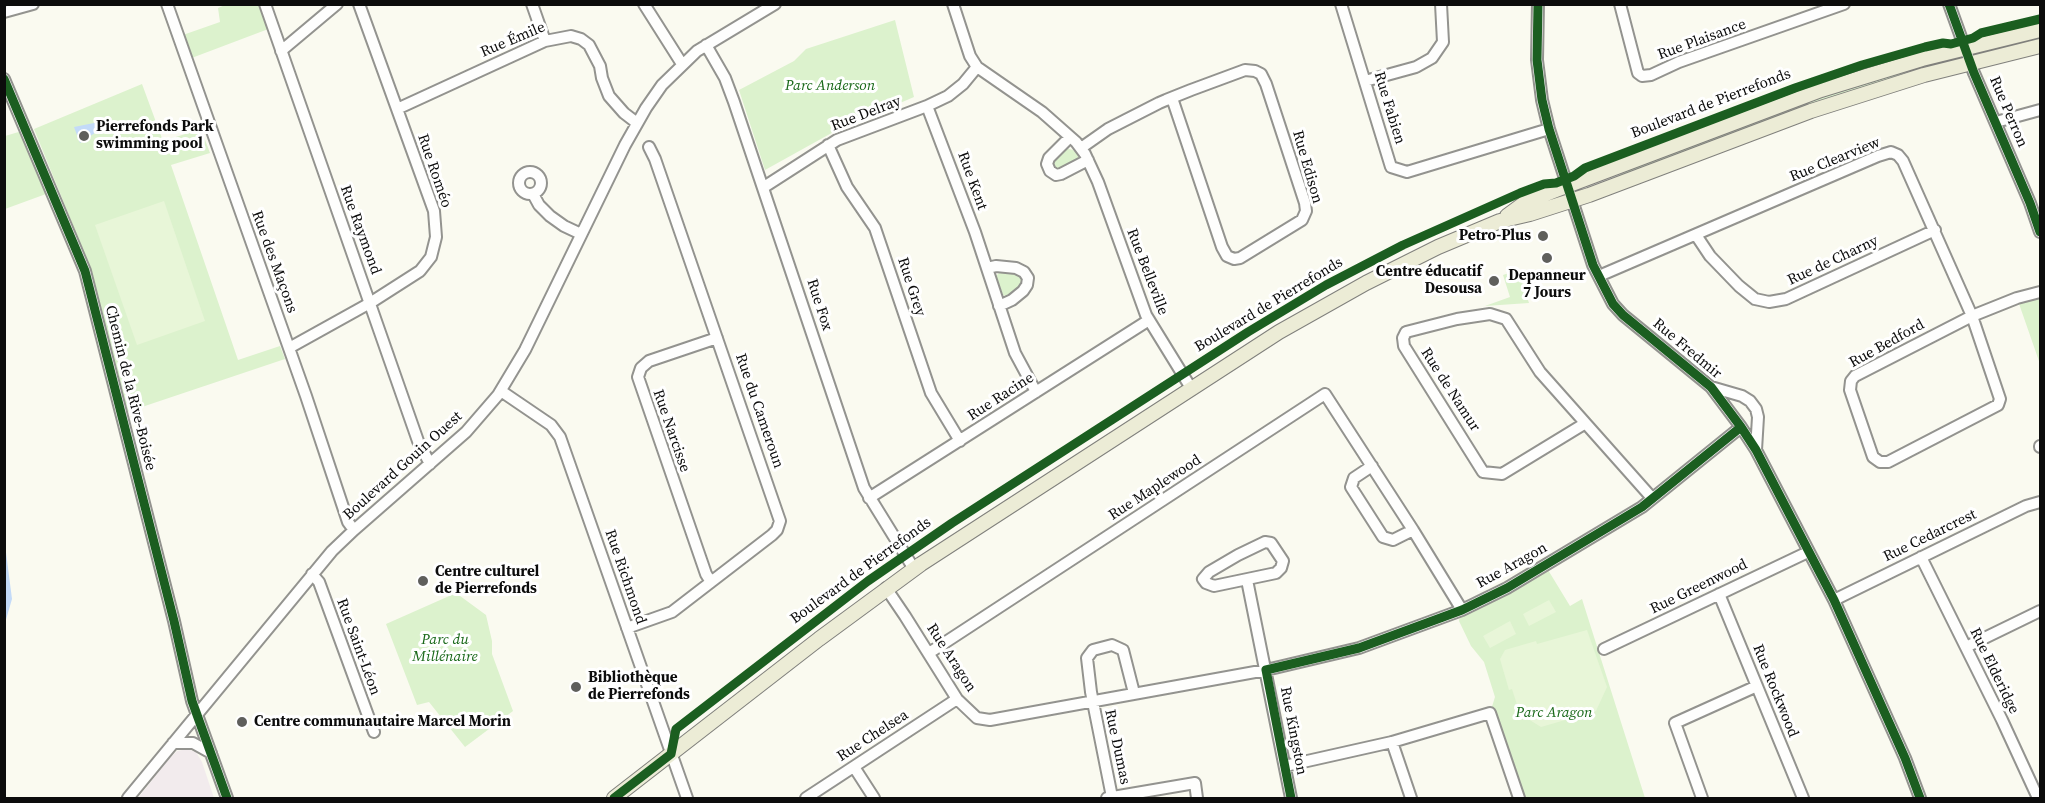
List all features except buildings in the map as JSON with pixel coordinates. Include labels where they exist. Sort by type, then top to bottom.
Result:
[{"type":"main road","name":"Boulevard de Pierrefonds","points":[[614,798],[886,588],[1191,388],[1336,299],[1418,257],[1500,220],[1530,214],[1570,193],[1821,90],[1884,70],[2040,30]]},
{"type":"main road","name":"Boulevard de Pierrefonds","points":[[1570,193],[1599,191],[1851,97],[1970,63],[2040,46]]},
{"type":"street","points":[[4,12],[33,4]]},
{"type":"street","name":"Rue des Maçons","points":[[166,4],[289,348],[348,522],[354,530]]},
{"type":"street","name":"Rue Raymond","points":[[265,4],[415,433],[424,456],[430,464]]},
{"type":"street","points":[[281,51],[337,4]]},
{"type":"street","name":"Rue Roméo","points":[[289,348],[370,303],[420,271],[431,257],[436,237],[434,211],[359,4]]},
{"type":"street","points":[[532,4],[545,41]]},
{"type":"street","points":[[644,4],[682,64]]},
{"type":"street","name":"Boulevard Gouin Ouest","points":[[128,798],[312,574],[354,530],[472,426],[501,391],[525,350],[638,123],[662,85],[682,64],[706,45],[775,4]]},
{"type":"street","points":[[953,4],[970,56],[976,67]]},
{"type":"street","name":"Rue Fabien","points":[[1341,4],[1392,167],[1407,172],[1549,129]]},
{"type":"street","points":[[1365,81],[1416,67],[1432,58],[1443,42],[1441,4]]},
{"type":"street","name":"Rue Fredmir","points":[[1538,4],[1538,76],[1549,129],[1593,265],[1613,304],[1623,315],[1711,387],[1742,427],[1834,600],[1905,758],[1920,798]]},
{"type":"street","name":"Rue Plaisance","points":[[1620,4],[1638,73],[1641,76],[1651,75],[1679,62],[1844,4]]},
{"type":"street","name":"Rue Perron","points":[[1949,4],[1970,63],[2035,202],[2040,231]]},
{"type":"street","name":"Rue Émile","points":[[397,109],[545,41],[572,36],[589,45],[600,66],[609,96],[624,113],[638,123]]},
{"type":"street","name":"Rue Fox","points":[[706,45],[727,84],[764,187],[860,478],[869,498],[914,569]]},
{"type":"street","name":"Rue Delray","points":[[764,187],[778,180],[828,145],[927,106],[957,89],[976,67]]},
{"type":"street","name":"Rue Belleville","points":[[976,67],[1036,107],[1081,148],[1102,192],[1139,298],[1149,320],[1191,388]]},
{"type":"street","name":"Rue Edison","points":[[1081,148],[1121,122],[1172,98],[1245,70],[1252,70],[1261,74],[1266,84],[1305,203],[1306,210],[1302,220],[1240,258],[1234,259],[1227,256],[1172,98]]},
{"type":"street","name":"Chemin de la Rive-Boisée","points":[[4,79],[85,271],[174,621],[187,682],[227,798]]},
{"type":"street","name":"Rue Kent","points":[[927,106],[1018,358],[1036,393]]},
{"type":"street","points":[[1996,122],[2040,110]]},
{"type":"street","points":[[1070,137],[1049,159],[1047,164],[1050,171],[1056,175],[1061,174],[1088,160]]},
{"type":"street","name":"Rue Grey","points":[[828,145],[850,191],[875,228],[931,393],[960,441]]},
{"type":"street","name":"Rue du Cameroun","points":[[627,628],[672,612],[775,532],[780,521],[649,147]]},
{"type":"street","name":"Rue Clearview","points":[[1599,276],[1891,152],[1904,161],[1972,316],[1998,389],[2000,399],[1998,405]]},
{"type":"street","points":[[533,194],[539,205],[554,220],[581,234]]},
{"type":"street","name":"Rue de Charny","points":[[1696,235],[1710,256],[1739,286],[1755,299],[1769,302],[1786,299],[1935,230]]},
{"type":"street","points":[[987,267],[1016,268],[1028,278],[1026,288],[1020,294],[999,306]]},
{"type":"street","name":"Rue Bedford","points":[[1998,405],[1888,462],[1880,462],[1873,457],[1850,390],[1851,381],[1855,376],[1972,316],[2040,292]]},
{"type":"street","name":"Rue de Namur","points":[[1584,424],[1502,474],[1483,471],[1404,346],[1403,338],[1406,332],[1457,319],[1490,314],[1506,319],[1540,372],[1652,498]]},
{"type":"street","name":"Rue Racine","points":[[869,498],[1149,320]]},
{"type":"street","name":"Rue Narcisse","points":[[711,582],[706,574],[638,377],[640,368],[649,361],[717,338]]},
{"type":"street","name":"Rue Fredmir","points":[[1711,387],[1742,396],[1756,409],[1758,417],[1756,450]]},
{"type":"street","name":"Rue Richmond","points":[[501,391],[550,424],[560,437],[687,798]]},
{"type":"street","name":"Rue Maplewood","points":[[929,653],[1325,394],[1462,610]]},
{"type":"street","name":"Rue Aragon","points":[[886,588],[957,699],[977,718],[990,720],[1093,703],[1134,693],[1266,670],[1359,648],[1462,610],[1516,583],[1641,507],[1742,427]]},
{"type":"street","points":[[1372,466],[1354,478],[1351,487],[1383,537],[1393,540],[1413,530]]},
{"type":"street","name":"Rue Cedarcrest","points":[[1834,600],[2026,506],[2040,502]]},
{"type":"street","points":[[1265,542],[1271,543],[1283,561],[1281,568],[1276,573],[1247,580],[1214,586],[1203,579],[1209,572],[1238,555],[1265,542]]},
{"type":"street","name":"Rue Greenwood","points":[[1604,649],[1808,552]]},
{"type":"street","name":"Rue Elderidge","points":[[1921,557],[2038,798]]},
{"type":"street","name":"Rue Saint-Léon","points":[[312,574],[319,582],[374,732]]},
{"type":"street","name":"Rue Kingston","points":[[1247,580],[1291,798]]},
{"type":"street","name":"Rue Rockwood","points":[[1719,594],[1803,798]]},
{"type":"street","points":[[1966,647],[2040,611]]},
{"type":"street","points":[[1093,703],[1087,658],[1093,650],[1112,645],[1123,650],[1134,693]]},
{"type":"street","points":[[1702,798],[1675,723],[1757,686]]},
{"type":"street","name":"Rue Chelsea","points":[[806,798],[957,699]]},
{"type":"street","name":"Rue Dumas","points":[[1093,703],[1110,798],[1195,783],[1197,798]]},
{"type":"street","points":[[1285,766],[1392,742],[1490,713],[1519,798]]},
{"type":"street","points":[[1392,742],[1411,798]]},
{"type":"street","points":[[173,743],[193,743],[211,753]]},
{"type":"street","points":[[854,767],[874,798]]},
{"type":"shaded area","points":[[187,749],[196,752],[202,762],[214,798],[138,798],[177,751]]},
{"type":"green space","points":[[225,5],[262,5],[271,28],[189,59],[180,36],[220,22],[218,8]]},
{"type":"green space","name":"Parc Anderson","points":[[895,20],[914,97],[837,130],[765,170],[739,90],[794,61],[806,49]]},
{"type":"green space","points":[[1924,65],[1817,102],[1612,179],[1637,166],[1853,85]]},
{"type":"green space","points":[[142,84],[163,141],[201,129],[210,153],[171,165],[238,360],[280,346],[285,359],[127,412],[92,272],[34,129]]},
{"type":"green space","points":[[22,131],[46,194],[5,209],[5,136]]},
{"type":"green space","points":[[1066,148],[1078,155],[1078,160],[1057,170],[1053,167],[1052,161]]},
{"type":"green space","points":[[164,201],[205,321],[137,345],[95,225]]},
{"type":"green space","points":[[1518,270],[1529,303],[1485,306],[1510,297],[1503,275]]},
{"type":"green space","points":[[1000,272],[1019,275],[1024,282],[1008,297],[1003,295],[996,276]]},
{"type":"green space","points":[[2040,292],[2040,364],[2017,298]]},
{"type":"green space","name":"Parc Aragon","points":[[1545,565],[1570,606],[1582,599],[1645,798],[1519,798],[1490,713],[1495,697],[1484,662],[1471,646],[1459,621],[1462,610]]},
{"type":"green space","name":"Parc du Millénaire","points":[[456,593],[486,615],[492,641],[492,654],[513,711],[465,747],[429,702],[417,705],[386,624]]},
{"type":"green space","points":[[1549,600],[1556,612],[1529,626],[1523,614]]},
{"type":"green space","points":[[1510,621],[1516,634],[1490,648],[1483,636]]},
{"type":"green space","points":[[1587,630],[1607,687],[1596,711],[1541,727],[1520,714],[1512,689],[1509,690],[1500,659],[1505,650]]},
{"type":"water","name":"Pierrefonds Park swimming pool","points":[[99,122],[102,128],[80,143],[74,127]]},
{"type":"water","points":[[4,537],[12,599],[5,623],[4,623]]},
{"type":"cycle path","points":[[1538,4],[1537,60],[1542,100],[1549,129],[1593,265],[1613,304],[1623,315],[1711,387],[1756,450],[1834,600],[1905,758],[1920,798]]},
{"type":"cycle path","points":[[1949,4],[1974,73],[2030,203],[2040,232]]},
{"type":"cycle path","points":[[614,798],[671,754],[676,729],[868,581],[952,523],[1248,332],[1326,285],[1403,245],[1520,193],[1544,184],[1556,183],[1574,176],[1585,168],[1795,88],[1925,47],[1943,43],[1951,44],[1973,38],[1981,33],[2040,19]]},
{"type":"cycle path","points":[[4,79],[85,271],[174,621],[192,701],[227,798]]},
{"type":"cycle path","points":[[1291,798],[1266,670],[1359,648],[1462,610],[1507,588],[1642,507],[1741,427]]},
{"type":"place","name":"Pierrefonds Park swimming pool","points":[[84,136]]},
{"type":"place","name":"Petro-Plus","points":[[1543,236]]},
{"type":"place","name":"Depanneur 7 Jours","points":[[1547,258]]},
{"type":"place","name":"Centre éducatif Desousa","points":[[1494,281]]},
{"type":"place","name":"Centre culturel de Pierrefonds","points":[[423,581]]},
{"type":"place","name":"Bibliothèque de Pierrefonds","points":[[576,687]]},
{"type":"place","name":"Centre communautaire Marcel Morin","points":[[242,722]]}]
